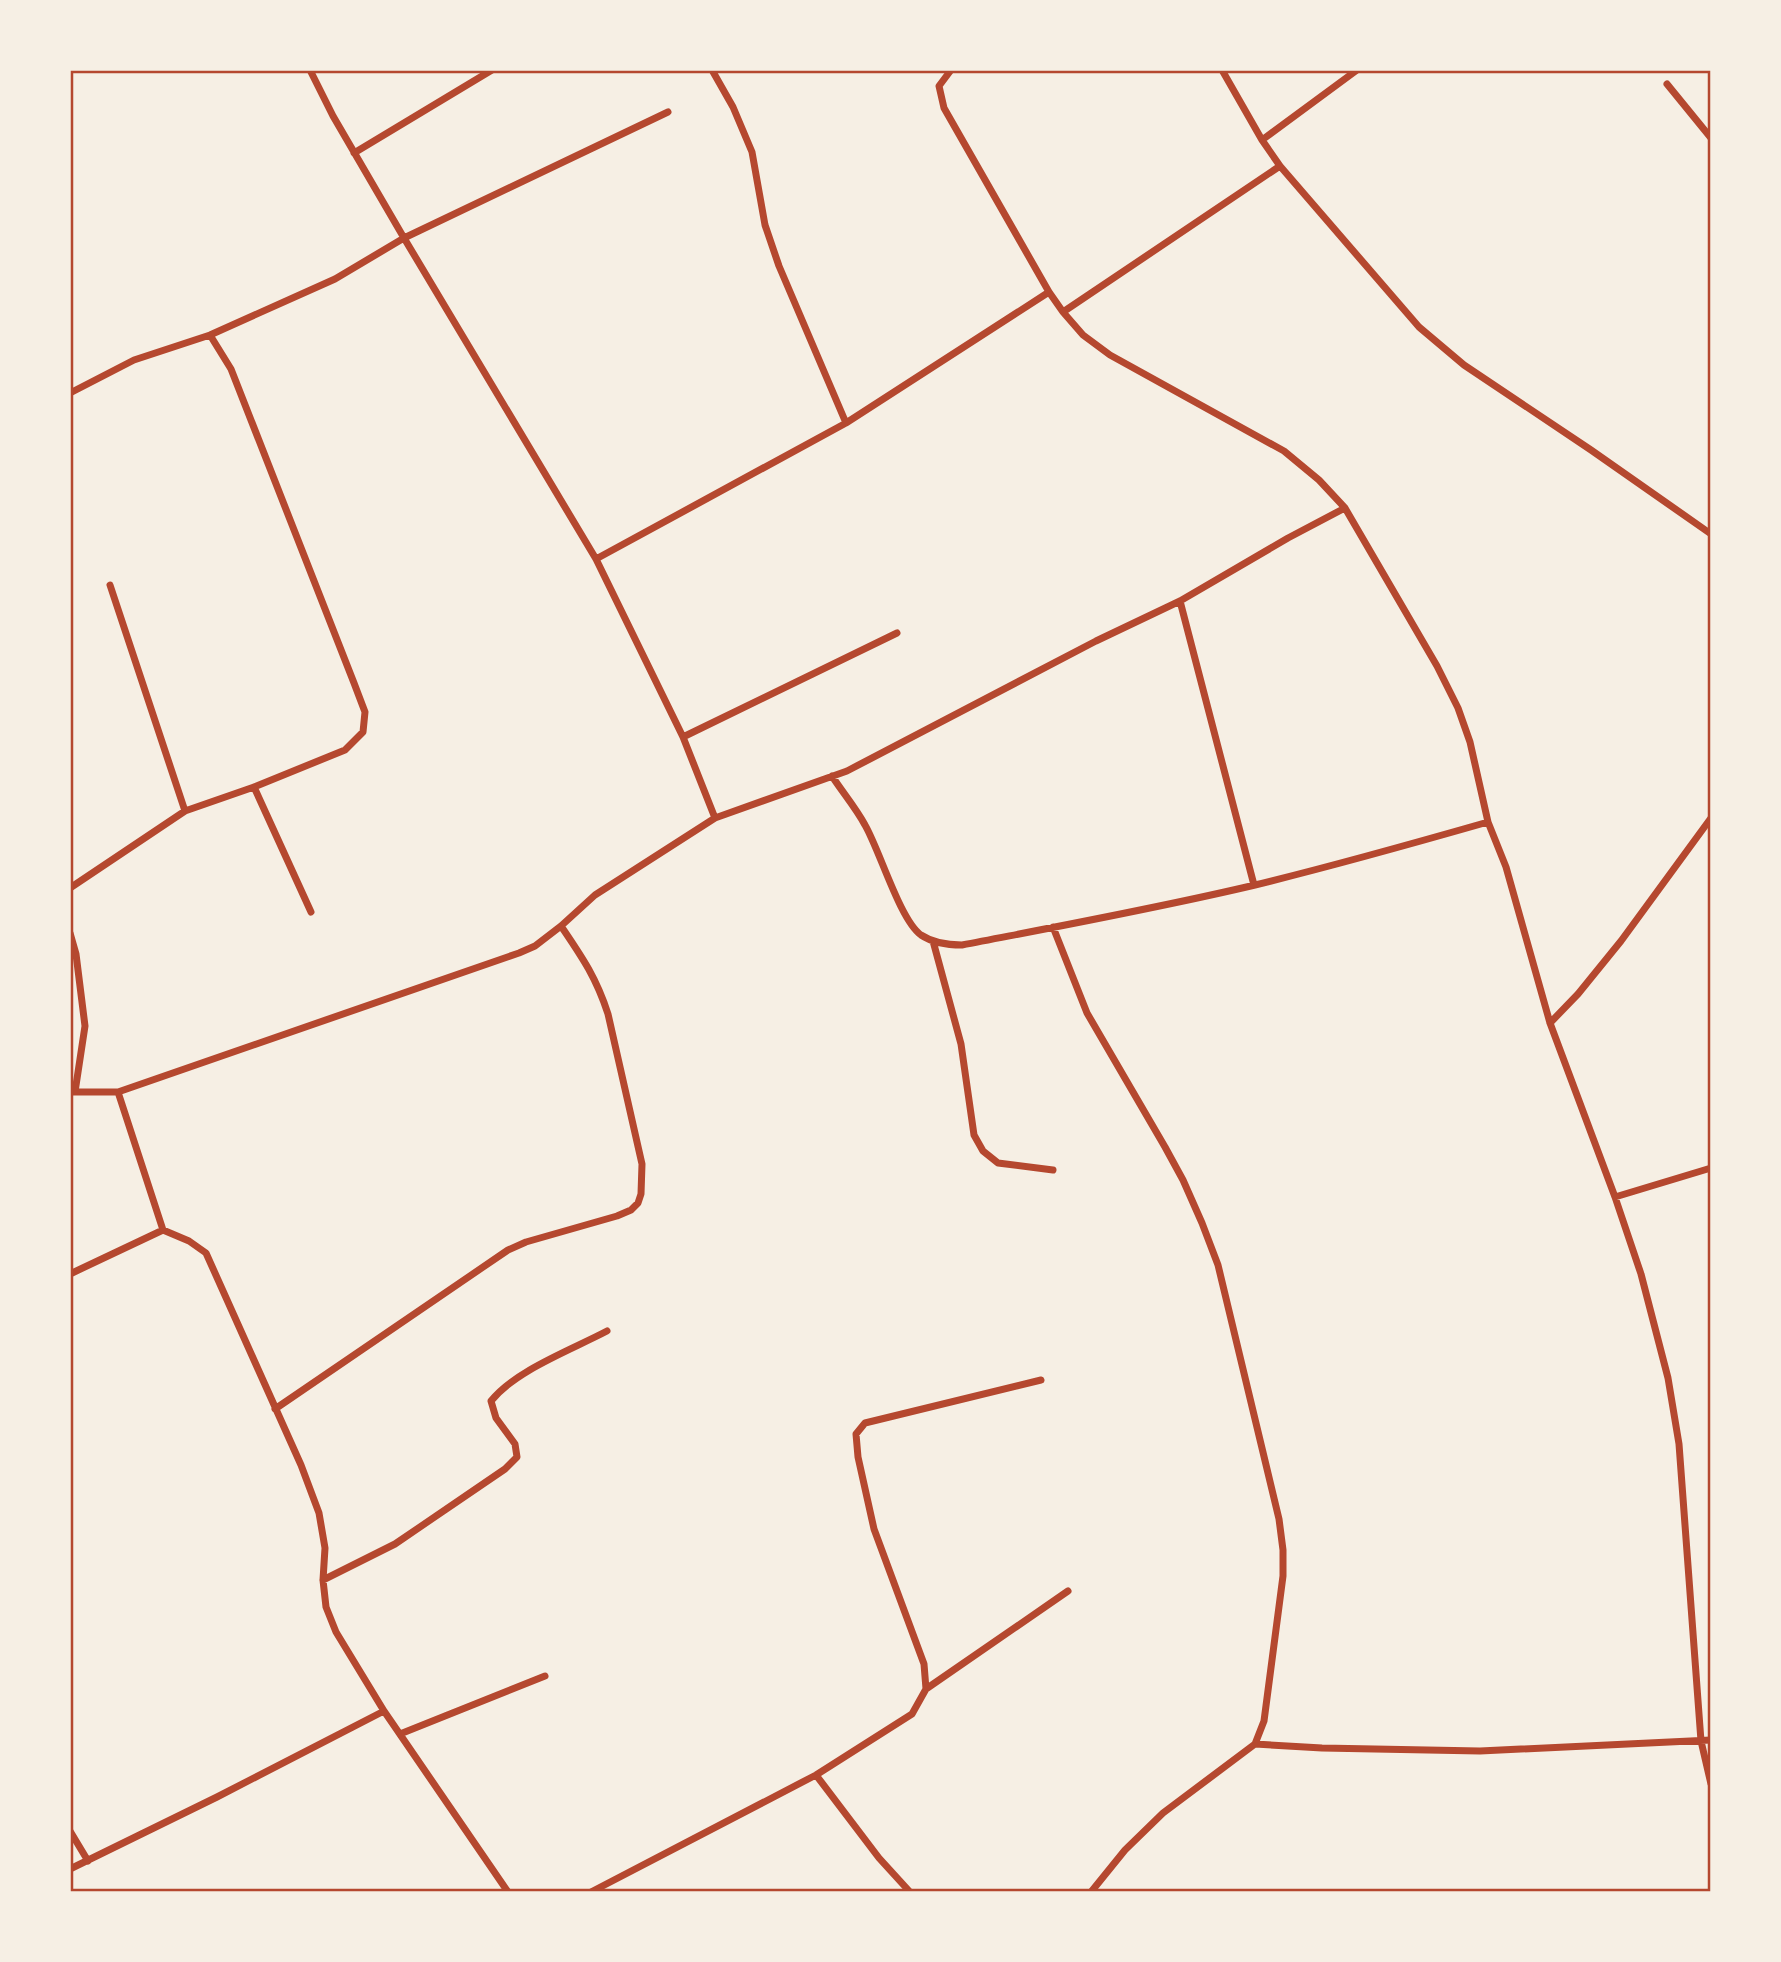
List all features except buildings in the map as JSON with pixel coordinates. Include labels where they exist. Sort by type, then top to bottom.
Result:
[{"type":"street","points":[[310,70],[404,239],[596,559],[683,737],[715,818]]},
{"type":"street","points":[[354,153],[492,70]]},
{"type":"street","points":[[712,70],[733,107],[752,152],[765,225],[779,267],[846,423]]},
{"type":"street","points":[[951,70],[939,86],[944,108],[1063,313],[1083,335],[1110,355],[1284,451],[1319,480],[1345,508],[1437,666],[1458,708],[1488,822],[1506,867],[1550,1023],[1641,1273],[1668,1378],[1679,1444],[1701,1741],[1711,1784]]},
{"type":"street","points":[[1222,70],[1280,166],[1419,327],[1464,365],[1711,534]]},
{"type":"street","points":[[1262,140],[1357,70]]},
{"type":"street","points":[[1667,84],[1711,138]]},
{"type":"street","points":[[70,393],[134,360],[210,335],[335,279],[404,239],[668,111]]},
{"type":"street","points":[[1063,313],[1280,166]]},
{"type":"street","points":[[596,559],[846,423],[1049,292]]},
{"type":"street","points":[[70,888],[185,811],[345,751],[363,732],[365,712],[231,369],[210,335]]},
{"type":"street","points":[[70,933],[76,954],[85,1026],[73,1092],[118,1092],[519,954],[535,946],[561,926],[595,895],[715,818],[859,765],[1096,641],[1180,601],[1345,508]]},
{"type":"street","points":[[110,584],[185,811]]},
{"type":"street","points":[[1180,601],[1254,885]]},
{"type":"street","points":[[683,737],[897,633]]},
{"type":"street","points":[[832,776],[865,826],[908,920],[919,934],[949,945],[962,945],[1101,918],[1254,885],[1488,822]]},
{"type":"street","points":[[254,787],[311,912]]},
{"type":"street","points":[[1550,1023],[1578,994],[1621,941],[1711,818]]},
{"type":"street","points":[[275,1409],[508,1250],[526,1242],[617,1216],[631,1210],[638,1203],[642,1164],[608,1014],[601,991],[589,967],[561,926]]},
{"type":"street","points":[[1053,927],[1087,1013],[1183,1180],[1218,1265],[1279,1519],[1283,1550],[1283,1576],[1264,1721],[1255,1744],[1163,1813],[1125,1850],[1091,1892]]},
{"type":"street","points":[[933,941],[961,1044],[974,1135],[983,1151],[998,1163],[1053,1170]]},
{"type":"street","points":[[118,1092],[163,1230]]},
{"type":"street","points":[[1615,1197],[1711,1168]]},
{"type":"street","points":[[70,1274],[163,1230],[189,1241],[206,1253],[301,1465],[319,1513],[324,1548],[326,1607],[336,1632],[384,1711],[508,1892]]},
{"type":"street","points":[[323,1580],[395,1544],[505,1469],[517,1457],[515,1444],[496,1418],[491,1401],[502,1388],[607,1331]]},
{"type":"street","points":[[926,1689],[924,1664],[874,1529],[858,1457],[856,1434],[865,1423],[1041,1380]]},
{"type":"street","points":[[591,1892],[816,1775],[912,1714],[926,1689],[1068,1591]]},
{"type":"street","points":[[400,1734],[545,1676]]},
{"type":"street","points":[[70,1869],[384,1711]]},
{"type":"street","points":[[1255,1744],[1480,1751],[1711,1740]]},
{"type":"street","points":[[816,1775],[878,1858],[910,1892]]},
{"type":"street","points":[[70,1831],[88,1861]]}]
